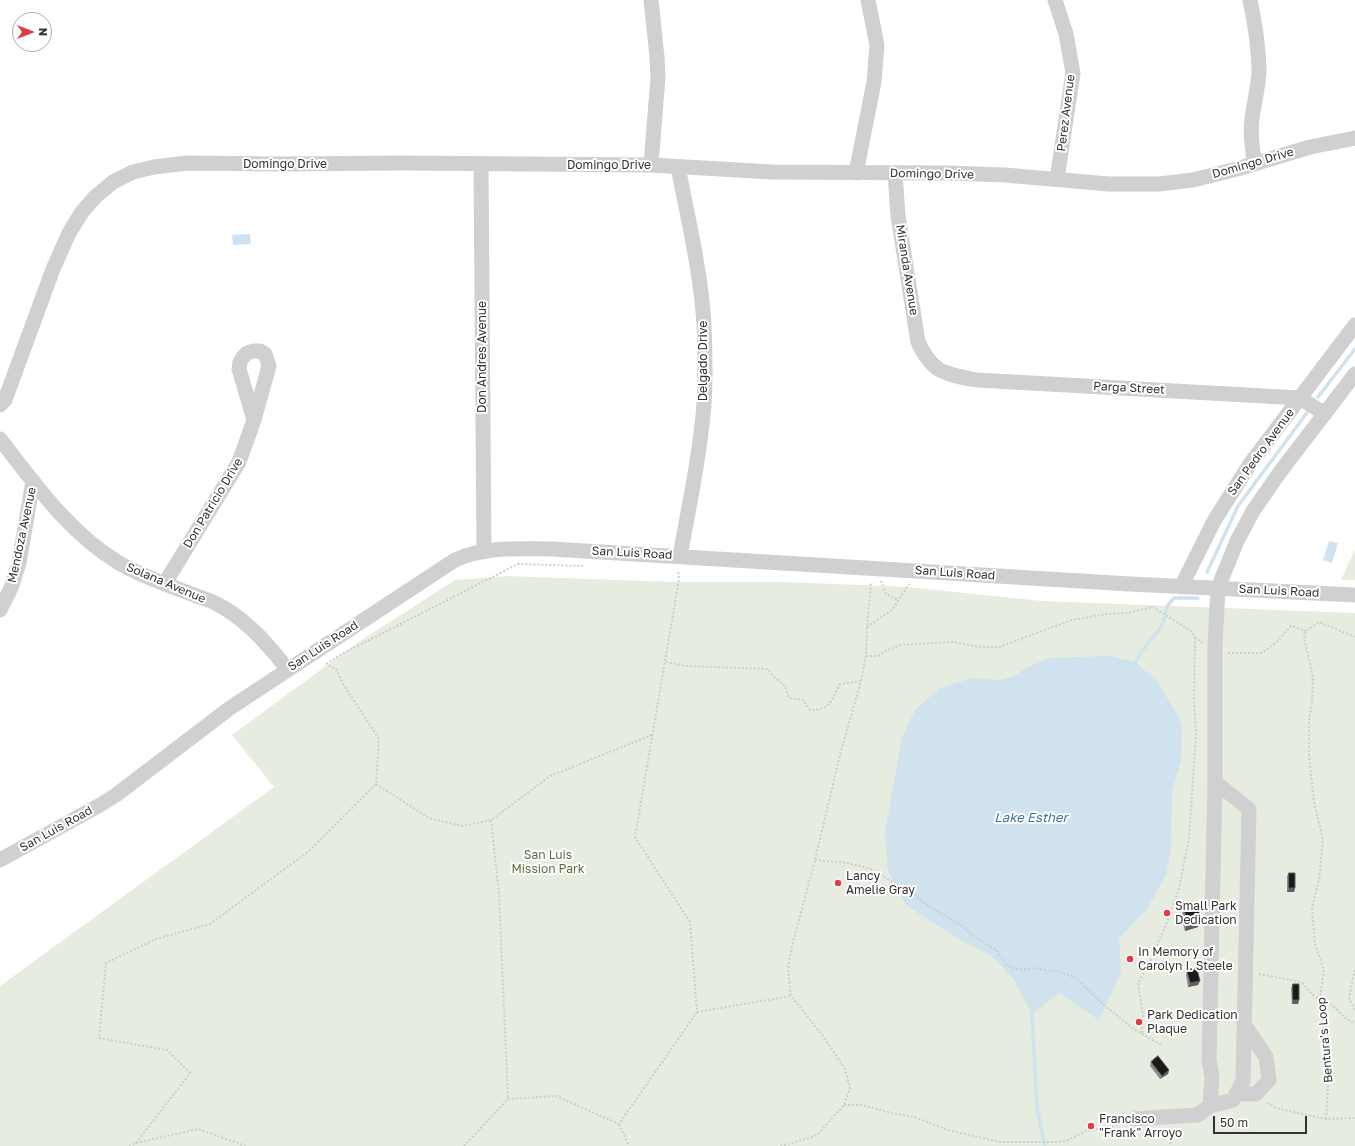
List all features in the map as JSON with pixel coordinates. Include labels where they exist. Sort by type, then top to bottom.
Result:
[{"type":"street","points":[[651,0],[658,70],[651,165]]},
{"type":"street","points":[[856,173],[874,82],[877,45],[868,0]]},
{"type":"street","name":"Perez Avenue","points":[[1055,0],[1066,34],[1073,73],[1057,179]]},
{"type":"street","points":[[1250,0],[1258,53],[1259,74],[1252,119],[1251,142],[1255,164]]},
{"type":"street","name":"Domingo Drive","points":[[0,406],[5,400],[53,269],[69,233],[82,212],[95,197],[113,182],[133,172],[154,167],[186,163],[651,165],[772,172],[991,175],[1109,184],[1159,184],[1193,180],[1255,164],[1310,147],[1355,138]]},
{"type":"street","name":"Don Andres Avenue","points":[[481,164],[484,551]]},
{"type":"street","name":"Delgado Drive","points":[[676,563],[699,450],[704,403],[705,363],[704,324],[699,282],[678,167]]},
{"type":"street","name":"Miranda Avenue","points":[[895,173],[898,216],[918,342],[924,355],[931,364]]},
{"type":"street","name":"San Pedro Avenue","points":[[1181,587],[1214,521],[1250,464],[1355,325]]},
{"type":"street","name":"Parga Street","points":[[931,364],[941,371],[977,380],[1300,398],[1325,414]]},
{"type":"street","points":[[1210,1106],[1212,1077],[1209,1060],[1215,782],[1215,651],[1218,588],[1237,540],[1253,511],[1355,374]]},
{"type":"street","name":"Don Patricio Drive","points":[[164,583],[239,462],[254,420]]},
{"type":"street","name":"Solana Avenue","points":[[0,439],[33,481],[74,527],[95,546],[119,563],[145,576],[216,604],[228,611],[248,627],[276,655],[288,670]]},
{"type":"street","name":"Mendoza Avenue","points":[[0,610],[11,588],[19,563],[33,481]]},
{"type":"street","name":"San Luis Road","points":[[0,860],[116,795],[230,708],[455,560],[484,551],[499,549],[552,549],[676,563],[1355,595]]},
{"type":"street","points":[[1134,1118],[1197,1115],[1210,1106],[1233,1100],[1243,1081],[1249,809],[1215,782]]},
{"type":"street","points":[[1214,805],[1228,793]]},
{"type":"street","points":[[1236,1094],[1256,1094],[1269,1080],[1266,1057],[1244,1024]]},
{"type":"path","points":[[619,1124],[697,1012],[690,922],[635,836],[679,579],[676,563]]},
{"type":"path","points":[[319,665],[326,664],[340,655],[518,564],[589,566]]},
{"type":"path","points":[[780,1146],[791,1144],[817,1135],[844,1105],[850,1088],[845,1069],[823,1036],[791,996],[788,969],[792,946],[815,860],[840,755],[861,681],[866,656],[871,579],[888,580]]},
{"type":"path","points":[[881,580],[886,594],[898,600]]},
{"type":"path","points":[[867,627],[892,610],[910,582]]},
{"type":"path","points":[[866,656],[878,656],[885,651],[901,645],[953,642],[980,647],[1000,647],[1072,620],[1107,614],[1127,613],[1153,607],[1191,631],[1195,636],[1215,651],[1235,654],[1262,653],[1278,641],[1290,626],[1306,631],[1319,622],[1355,637]]},
{"type":"path","name":"Bentura's Loop","points":[[1306,631],[1304,638],[1313,677],[1312,703],[1309,720],[1309,755],[1314,802],[1323,840],[1319,879],[1312,908],[1315,944],[1324,970],[1320,998],[1323,1015],[1323,1042],[1329,1070],[1326,1119]]},
{"type":"path","points":[[1142,1033],[1143,1015],[1138,983],[1150,964],[1168,920],[1179,888],[1189,839],[1196,736],[1194,701],[1195,636]]},
{"type":"path","points":[[666,662],[686,666],[768,669],[774,678],[785,686],[789,698],[803,700],[810,710],[819,710],[830,704],[840,684],[861,681]]},
{"type":"path","points":[[136,1143],[190,1073],[167,1050],[99,1038],[106,963],[156,939],[210,924],[309,851],[376,784],[380,739],[343,684],[336,668],[326,664]]},
{"type":"path","points":[[376,784],[429,818],[462,826],[491,820],[550,776],[652,735]]},
{"type":"path","points":[[491,820],[498,894],[508,1099]]},
{"type":"path","points":[[815,860],[848,863],[871,869],[900,887],[912,890],[918,898],[927,905],[965,928],[973,936],[996,950],[1008,966],[1020,970],[1032,968],[1060,972],[1076,978],[1104,1006],[1134,1029],[1163,1046]]},
{"type":"path","points":[[1355,970],[1349,998],[1355,1010]]},
{"type":"path","points":[[1254,976],[1260,974],[1301,982],[1315,997],[1320,998],[1337,1009],[1345,1018],[1355,1023]]},
{"type":"path","points":[[697,1012],[791,996]]},
{"type":"path","points":[[464,1146],[508,1099],[556,1096],[619,1124],[629,1146]]},
{"type":"path","points":[[1263,1097],[1268,1103],[1276,1108],[1326,1119],[1355,1118]]},
{"type":"path","points":[[1260,1103],[1268,1103]]},
{"type":"path","points":[[844,1105],[861,1105],[914,1117],[948,1130],[1000,1142],[1066,1141],[1086,1130],[1111,1127],[1134,1118]]},
{"type":"path","points":[[129,1146],[136,1143],[198,1129],[246,1146]]},
{"type":"green space","points":[[1355,549],[1355,580],[1341,580]]},
{"type":"green space","name":"San Luis Mission Park","points":[[506,576],[675,582],[785,582],[907,587],[1042,601],[1355,613],[1355,1146],[0,1146],[0,986],[274,787],[232,735],[360,641],[455,580]]},
{"type":"water","points":[[250,234],[251,244],[233,245],[232,235]]},
{"type":"water","points":[[1329,541],[1338,543],[1332,563],[1323,560]]},
{"type":"water","name":"Lake Esther","points":[[1109,656],[1135,662],[1158,682],[1182,724],[1181,761],[1172,793],[1171,849],[1166,875],[1147,909],[1119,938],[1121,972],[1099,1020],[1059,993],[1032,1014],[1014,980],[993,957],[952,935],[906,905],[888,871],[885,832],[902,737],[915,710],[940,688],[971,678],[1000,680],[1013,677],[1024,669],[1050,658]]},
{"type":"building","points":[[1289,873],[1295,873],[1295,888],[1289,888]]},
{"type":"building","points":[[1197,905],[1201,920],[1187,923],[1184,908]]},
{"type":"building","points":[[1197,969],[1200,981],[1190,983],[1187,971]]},
{"type":"building","points":[[1293,984],[1299,984],[1299,1000],[1293,1000]]},
{"type":"building","points":[[1158,1056],[1169,1070],[1162,1076],[1151,1062]]},
{"type":"waterway","points":[[1318,397],[1355,349]]},
{"type":"waterway","points":[[1207,572],[1238,506],[1309,410]]},
{"type":"waterway","points":[[1134,665],[1141,652],[1162,626],[1168,605],[1174,598],[1198,598]]},
{"type":"waterway","points":[[1033,1010],[1037,1109],[1045,1146]]},
{"type":"place","name":"Lancy Amelie Gray","points":[[838,883]]},
{"type":"place","name":"Small Park Dedication","points":[[1167,913]]},
{"type":"place","name":"In Memory of Carolyn I. Steele","points":[[1130,959]]},
{"type":"place","name":"Park Dedication Plaque","points":[[1139,1022]]},
{"type":"place","name":"Francisco \"Frank\" Arroyo","points":[[1091,1126]]}]
